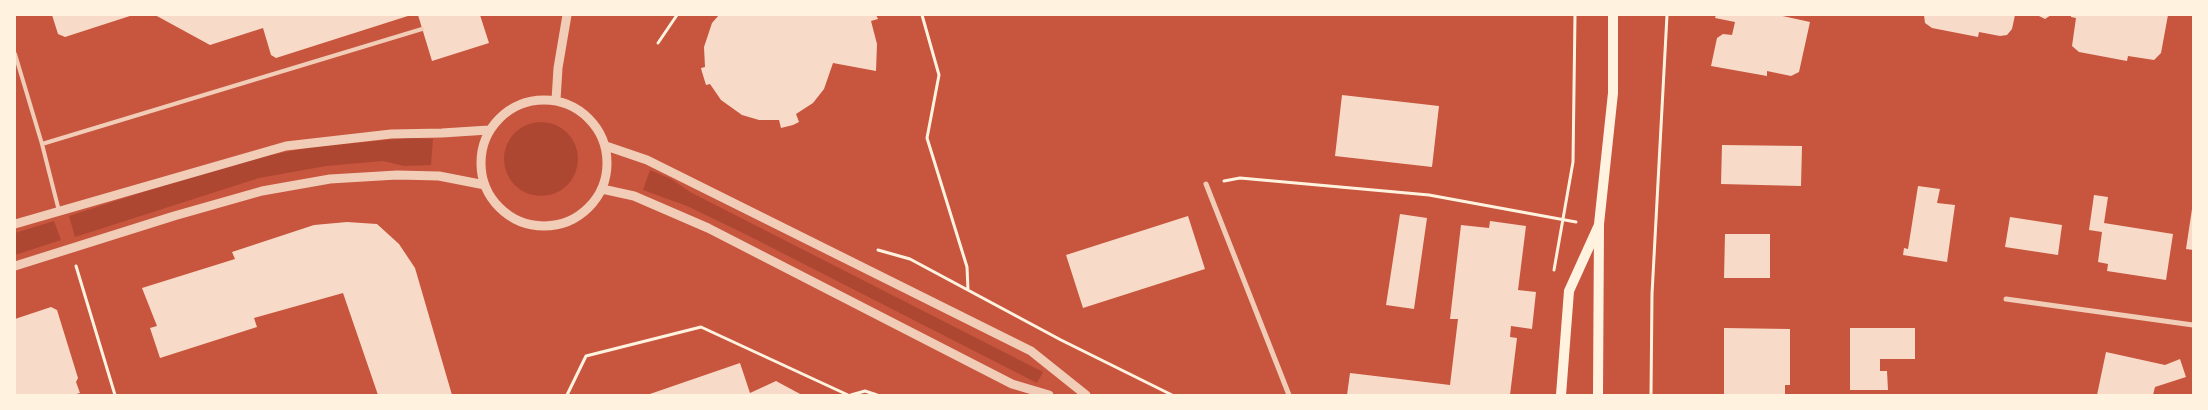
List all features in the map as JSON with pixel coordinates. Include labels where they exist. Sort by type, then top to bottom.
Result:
[{"type":"main road","points":[[1598,395],[1600,224],[1613,93],[1613,15]]},
{"type":"main road","points":[[1561,395],[1569,291],[1600,224]]},
{"type":"street","points":[[556,100],[558,68],[567,15]]},
{"type":"street","points":[[539,99],[556,100],[572,105],[586,114],[598,129],[606,146],[607,168],[602,189],[586,210],[576,218],[558,224],[538,226],[516,220],[505,213],[492,200],[484,185],[481,152],[489,130],[506,111],[518,105],[539,99]]},
{"type":"street","points":[[15,224],[286,146],[391,134],[489,130]]},
{"type":"street","points":[[606,146],[647,160],[1031,351],[1086,395]]},
{"type":"street","points":[[15,266],[174,216],[262,191],[330,179],[397,175],[439,176],[484,185]]},
{"type":"street","points":[[1206,184],[1288,395]]},
{"type":"street","points":[[602,189],[634,196],[708,228],[1012,384],[1049,395]]},
{"type":"street","points":[[2006,299],[2193,325]]},
{"type":"lane","points":[[42,144],[422,29]]},
{"type":"lane","points":[[15,54],[42,144],[59,211]]},
{"type":"path","points":[[658,43],[677,15]]},
{"type":"path","points":[[922,15],[939,75],[927,138],[967,267],[968,291]]},
{"type":"path","points":[[1573,162],[1575,15]]},
{"type":"path","points":[[1651,395],[1652,294],[1667,15]]},
{"type":"path","points":[[1206,184],[1240,178],[1429,195],[1563,221],[1600,224]]},
{"type":"path","points":[[71,249],[115,395]]},
{"type":"path","points":[[876,249],[910,259],[968,291],[1172,395]]},
{"type":"path","points":[[567,395],[586,356],[701,327],[849,395],[865,391],[878,395]]},
{"type":"shaded area","points":[[548,122],[568,132],[576,145],[578,159],[576,173],[568,186],[555,194],[534,196],[514,186],[506,173],[504,152],[514,132],[527,124]]},
{"type":"shaded area","points":[[408,138],[433,139],[431,165],[404,166],[383,161],[326,166],[259,178],[75,237],[69,216],[190,177],[260,157],[312,147]]},
{"type":"shaded area","points":[[650,170],[671,179],[692,193],[1043,372],[1037,383],[747,235],[687,206],[643,190]]},
{"type":"shaded area","points":[[54,221],[61,240],[15,255],[15,233]]},
{"type":"building","points":[[52,15],[133,15],[65,37],[58,34]]},
{"type":"building","points":[[155,15],[411,15],[276,58],[271,55],[263,28],[210,45]]},
{"type":"building","points":[[418,15],[480,15],[489,43],[432,61]]},
{"type":"building","points":[[719,15],[876,15],[878,19],[871,21],[877,44],[876,71],[833,63],[824,89],[813,103],[796,114],[799,122],[793,125],[781,128],[779,120],[759,120],[742,115],[721,100],[710,84],[706,85],[701,68],[705,67],[704,47],[712,23]]},
{"type":"building","points":[[1716,15],[1778,15],[1810,22],[1799,72],[1791,76],[1767,71],[1767,76],[1711,66],[1717,38],[1723,34],[1732,35],[1735,22],[1715,18]]},
{"type":"building","points":[[1924,15],[2015,15],[2012,29],[2007,35],[2000,36],[1979,32],[1978,37],[1932,28],[1925,23]]},
{"type":"building","points":[[2037,15],[2051,15],[2045,19]]},
{"type":"building","points":[[2071,15],[2168,15],[2161,53],[2154,60],[2128,56],[2127,61],[2079,52],[2072,46],[2076,18],[2071,17]]},
{"type":"building","points":[[1342,95],[1439,106],[1432,167],[1335,156]]},
{"type":"building","points":[[1722,145],[1802,146],[1801,186],[1721,184]]},
{"type":"building","points":[[1918,186],[1940,189],[1937,203],[1955,205],[1947,262],[1903,255],[1904,248],[1908,249]]},
{"type":"building","points":[[2094,195],[2108,197],[2104,223],[2173,234],[2166,280],[2107,271],[2108,264],[2098,262],[2102,232],[2089,230]]},
{"type":"building","points":[[2193,209],[2193,250],[2186,249]]},
{"type":"building","points":[[1400,214],[1427,218],[1414,309],[1386,305]]},
{"type":"building","points":[[1188,216],[1205,269],[1083,308],[1066,255]]},
{"type":"building","points":[[2010,217],[2062,225],[2058,255],[2005,247]]},
{"type":"building","points":[[1490,221],[1526,226],[1518,290],[1536,292],[1532,329],[1511,326],[1510,337],[1517,338],[1510,395],[1347,395],[1350,373],[1450,385],[1458,319],[1450,319],[1461,225],[1489,228]]},
{"type":"building","points":[[347,222],[377,224],[399,244],[415,268],[452,395],[378,395],[343,293],[254,318],[257,327],[160,358],[150,328],[157,326],[142,288],[235,259],[232,252],[314,225]]},
{"type":"building","points":[[1725,234],[1770,234],[1770,278],[1724,278]]},
{"type":"building","points":[[51,307],[57,310],[78,378],[76,382],[80,393],[73,395],[15,395],[15,319]]},
{"type":"building","points":[[1724,328],[1790,329],[1790,385],[1785,385],[1785,395],[1724,395]]},
{"type":"building","points":[[1850,328],[1915,328],[1915,359],[1880,359],[1880,371],[1887,371],[1888,390],[1850,390]]},
{"type":"building","points":[[2106,352],[2165,365],[2180,359],[2186,377],[2155,387],[2153,395],[2097,395]]},
{"type":"building","points":[[740,363],[750,393],[776,381],[802,395],[647,395]]}]
